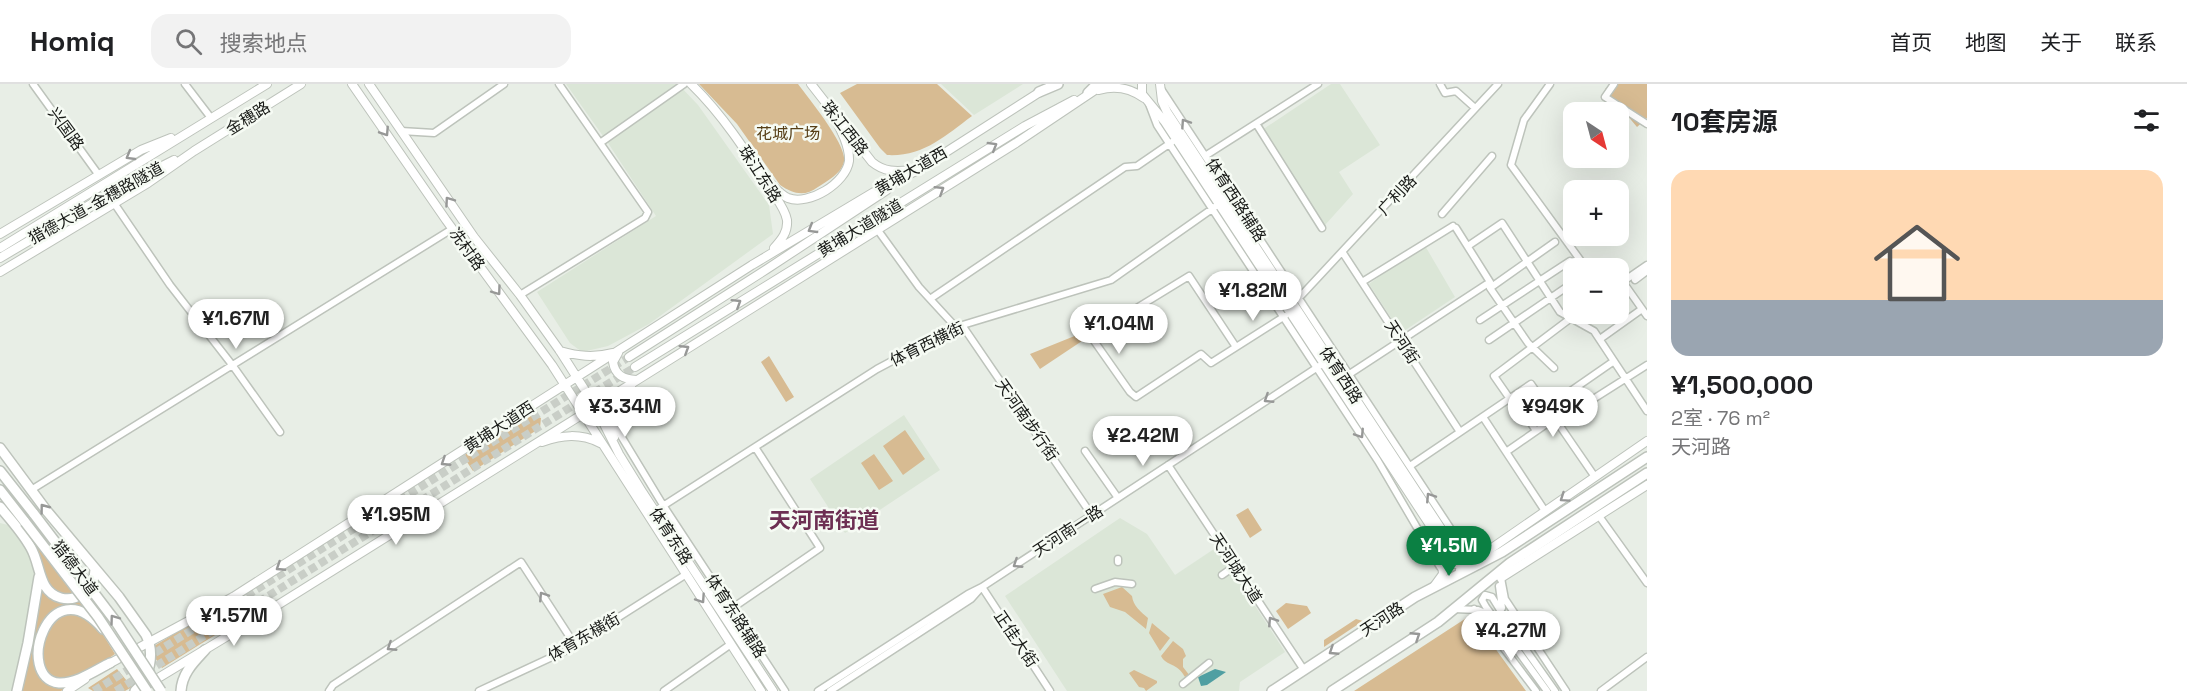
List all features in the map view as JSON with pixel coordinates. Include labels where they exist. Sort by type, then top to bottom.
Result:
[{"type":"highway","points":[[1039,92],[1058,84]]},
{"type":"highway","points":[[1088,93],[1097,84]]},
{"type":"highway","points":[[0,448],[94,569],[131,612],[149,642],[150,662],[146,676],[136,691]]},
{"type":"highway","name":"天河路","points":[[1272,691],[1435,585],[1466,572],[1502,552],[1646,457]]},
{"type":"highway","name":"猎德大道","points":[[0,471],[116,622],[161,691]]},
{"type":"highway","name":"天河路","points":[[1332,691],[1430,627],[1510,563],[1647,473]]},
{"type":"highway","name":"猎德大道","points":[[0,490],[119,648]]},
{"type":"highway","points":[[0,507],[34,553],[40,574],[49,592],[59,597],[75,598],[92,584],[94,569]]},
{"type":"highway","points":[[17,691],[33,621],[40,574]]},
{"type":"highway","points":[[110,663],[81,677],[59,683],[47,678],[41,671],[38,653],[41,636],[48,620],[53,615],[67,610],[75,610],[88,615],[98,623],[119,648],[147,691]]},
{"type":"highway","points":[[181,691],[183,677],[187,670],[206,650]]},
{"type":"main road","name":"金穗路","points":[[184,135],[267,84]]},
{"type":"main road","name":"金穗路","points":[[194,151],[301,84]]},
{"type":"main road","name":"冼村路","points":[[352,84],[583,413]]},
{"type":"main road","name":"珠江东路","points":[[691,84],[716,109],[782,207],[787,225],[786,232],[780,242],[752,265]]},
{"type":"main road","name":"珠江西路","points":[[811,84],[878,167],[891,172],[918,170]]},
{"type":"main road","name":"黄埔大道西","points":[[67,691],[110,663],[233,597],[752,265],[874,192],[918,170],[1051,84]]},
{"type":"main road","name":"黄埔大道西","points":[[136,691],[206,650],[1051,121],[1104,84]]},
{"type":"main road","points":[[1142,84],[1141,91],[1148,101]]},
{"type":"main road","name":"冼村路","points":[[372,86],[474,237],[520,295],[560,351],[576,378]]},
{"type":"main road","name":"体育西路","points":[[1159,86],[1164,106],[1203,158],[1346,376],[1448,539],[1462,555]]},
{"type":"main road","points":[[1088,93],[1116,87],[1128,89],[1148,101]]},
{"type":"main road","name":"黄埔大道隧道","points":[[635,367],[1025,126],[1088,93]]},
{"type":"main road","name":"体育西路","points":[[1148,101],[1320,365],[1421,511],[1439,542]]},
{"type":"main road","points":[[759,170],[782,194],[795,200],[817,195],[839,180],[847,168],[849,155],[830,109]]},
{"type":"main road","points":[[0,234],[152,144],[184,135]]},
{"type":"main road","name":"猎德大道-金穗路隧道","points":[[0,248],[184,135]]},
{"type":"main road","points":[[0,272],[194,151]]},
{"type":"main road","name":"猎德大道-金穗路隧道","points":[[0,258],[113,191],[194,151]]},
{"type":"main road","name":"黄埔大道隧道","points":[[629,357],[918,170]]},
{"type":"main road","points":[[560,351],[579,357],[593,357],[619,351]]},
{"type":"main road","points":[[619,351],[613,362],[616,372],[626,379],[636,380]]},
{"type":"main road","name":"体育东路","points":[[576,378],[594,406],[619,454],[773,691]]},
{"type":"main road","points":[[619,454],[611,420],[619,401],[636,380]]},
{"type":"main road","name":"体育东路","points":[[583,413],[761,691]]},
{"type":"main road","points":[[529,447],[565,436],[580,436],[602,444]]},
{"type":"main road","points":[[1435,585],[1647,441]]},
{"type":"main road","points":[[1501,578],[1647,485]]},
{"type":"main road","points":[[1448,539],[1478,551],[1489,549]]},
{"type":"main road","points":[[1435,585],[1441,577],[1443,567],[1439,542]]},
{"type":"main road","points":[[1439,542],[1452,564],[1459,562],[1462,555]]},
{"type":"main road","points":[[233,597],[230,608],[232,616],[238,622],[249,623]]},
{"type":"street","name":"兴国路","points":[[33,84],[98,174]]},
{"type":"street","points":[[185,84],[211,118]]},
{"type":"street","points":[[401,131],[434,133],[504,84]]},
{"type":"street","points":[[520,295],[645,218],[648,212],[559,84]]},
{"type":"street","points":[[600,143],[684,84]]},
{"type":"street","points":[[1203,158],[1257,125],[1309,86],[1318,84]]},
{"type":"street","points":[[1440,84],[1446,93],[1456,91],[1475,108]]},
{"type":"street","name":"广利路","points":[[1297,301],[1498,84]]},
{"type":"street","points":[[1550,84],[1524,120],[1511,165],[1579,258]]},
{"type":"street","points":[[1614,84],[1605,97],[1647,124]]},
{"type":"street","points":[[1257,125],[1322,228]]},
{"type":"street","points":[[930,299],[1125,167],[1137,166],[1173,141]]},
{"type":"street","points":[[1442,214],[1492,156]]},
{"type":"street","points":[[114,203],[170,285],[233,366],[280,432]]},
{"type":"street","name":"体育西横街","points":[[655,511],[877,369],[956,327],[1111,280],[1216,206]]},
{"type":"street","points":[[1468,246],[1502,223],[1563,314]]},
{"type":"street","points":[[1362,282],[1455,227],[1490,282],[1346,376],[1410,466],[1462,546],[1462,555]]},
{"type":"street","points":[[31,490],[452,229]]},
{"type":"street","points":[[877,229],[930,299],[953,324]]},
{"type":"street","points":[[1554,368],[1528,343],[1490,288],[1555,242]]},
{"type":"street","name":"天河街","points":[[1343,253],[1460,432]]},
{"type":"street","points":[[1629,277],[1647,265]]},
{"type":"street","points":[[1480,320],[1563,266]]},
{"type":"street","points":[[1635,280],[1647,271]]},
{"type":"street","points":[[1091,336],[1188,276],[1236,346]]},
{"type":"street","points":[[1489,340],[1563,290]]},
{"type":"street","points":[[1629,293],[1647,316]]},
{"type":"street","points":[[1600,339],[1642,309]]},
{"type":"street","points":[[1086,328],[1130,392],[1136,397],[1201,354],[1210,363],[1287,314]]},
{"type":"street","points":[[1510,399],[1494,376],[1563,324]]},
{"type":"street","points":[[1582,324],[1594,331],[1647,411]]},
{"type":"street","name":"天河南步行街","points":[[964,328],[1089,511]]},
{"type":"street","points":[[1536,431],[1529,420],[1614,361]]},
{"type":"street","points":[[1506,452],[1536,431],[1647,364]]},
{"type":"street","points":[[1320,365],[1440,565],[1440,575],[1435,585]]},
{"type":"street","name":"天河南一路","points":[[818,691],[970,592],[982,588],[1320,365]]},
{"type":"street","points":[[1410,466],[1531,384],[1594,477]]},
{"type":"street","points":[[1484,417],[1545,511]]},
{"type":"street","name":"体育东路辅路","points":[[611,420],[663,505],[785,691]]},
{"type":"street","points":[[731,609],[820,548],[755,447]]},
{"type":"street","points":[[1085,451],[1118,498]]},
{"type":"street","name":"天河城大道","points":[[1168,465],[1304,670]]},
{"type":"street","points":[[1411,516],[1421,511]]},
{"type":"street","points":[[1599,516],[1647,583]]},
{"type":"street","points":[[0,518],[11,521]]},
{"type":"street","points":[[329,691],[333,686],[521,562],[575,645]]},
{"type":"street","points":[[1505,618],[1499,594],[1501,578],[1510,563]]},
{"type":"street","points":[[1222,575],[1235,566]]},
{"type":"street","name":"体育东横街","points":[[479,691],[575,645],[685,575]]},
{"type":"street","points":[[1474,592],[1501,578]]},
{"type":"street","points":[[1501,578],[1505,599],[1566,691]]},
{"type":"street","points":[[1095,589],[1115,582],[1132,584]]},
{"type":"street","points":[[830,691],[971,599],[982,588]]},
{"type":"street","name":"正佳大街","points":[[982,588],[1050,691]]},
{"type":"street","points":[[1547,691],[1482,600],[1485,595],[1492,597],[1555,691]]},
{"type":"street","points":[[1454,609],[1483,611],[1495,619]]},
{"type":"street","points":[[1474,609],[1536,691]]},
{"type":"street","points":[[664,691],[731,644]]},
{"type":"street","points":[[1601,691],[1647,657]]},
{"type":"street","points":[[1183,684],[1209,663]]},
{"type":"shaded area","points":[[566,84],[678,84],[698,105],[769,205],[773,234],[649,324],[608,346],[582,352],[570,343],[537,292],[656,216]]},
{"type":"shaded area","points":[[941,84],[1023,84],[974,115]]},
{"type":"shaded area","points":[[1331,84],[1340,84],[1380,145],[1339,172],[1353,194],[1325,225],[1262,130]]},
{"type":"shaded area","points":[[1424,244],[1455,297],[1401,333],[1369,284]]},
{"type":"shaded area","points":[[904,415],[940,470],[845,533],[810,479]]},
{"type":"shaded area","points":[[1120,518],[1147,534],[1175,575],[1217,547],[1285,652],[1240,682],[1239,691],[1067,691],[1005,596]]},
{"type":"shaded area","points":[[0,523],[8,525],[27,547],[37,574],[26,637],[13,691],[0,691]]},
{"type":"green space","name":"花城广场","points":[[699,84],[798,84],[840,145],[844,162],[840,170],[813,190],[804,193],[794,192],[780,185],[737,124]]},
{"type":"green space","points":[[857,84],[937,84],[972,116],[943,138],[923,149],[900,155],[887,155],[840,93]]},
{"type":"green space","points":[[1611,84],[1647,84],[1647,118],[1637,127],[1629,118],[1629,102],[1616,102],[1605,89]]},
{"type":"green space","points":[[1082,333],[1085,339],[1040,369],[1030,354]]},
{"type":"green space","points":[[769,356],[794,397],[786,402],[761,362]]},
{"type":"green space","points":[[530,413],[541,418],[540,428],[473,471],[463,456]]},
{"type":"green space","points":[[905,430],[925,459],[903,475],[883,446]]},
{"type":"green space","points":[[874,454],[893,481],[879,490],[861,463]]},
{"type":"green space","points":[[1248,508],[1262,530],[1250,538],[1236,515]]},
{"type":"green space","points":[[32,536],[88,610],[115,654],[61,691],[20,691],[40,560]]},
{"type":"green space","points":[[1122,587],[1132,596],[1136,606],[1148,618],[1146,629],[1125,612],[1110,607],[1103,594]]},
{"type":"green space","points":[[1286,603],[1307,606],[1311,613],[1288,629],[1276,611]]},
{"type":"green space","points":[[217,608],[221,620],[228,627],[162,668],[149,649]]},
{"type":"green space","points":[[1471,615],[1526,691],[1354,691]]},
{"type":"green space","points":[[1356,619],[1363,621],[1324,647],[1324,640]]},
{"type":"green space","points":[[1152,623],[1170,638],[1160,651],[1149,633]]},
{"type":"green space","points":[[1173,641],[1183,649],[1186,656],[1183,659],[1183,667],[1190,676],[1185,677],[1179,669],[1166,662],[1161,656]]},
{"type":"green space","points":[[117,669],[132,687],[125,691],[93,691],[88,688]]},
{"type":"green space","points":[[1134,670],[1157,683],[1146,691],[1139,687],[1129,673]]},
{"type":"water","points":[[1215,669],[1226,672],[1207,685],[1201,686],[1198,677]]},
{"type":"tunnel","points":[[94,691],[629,357]]},
{"type":"tunnel","points":[[116,691],[635,367]]},
{"type":"district","name":"天河南街道","points":[[824,520]]}]
